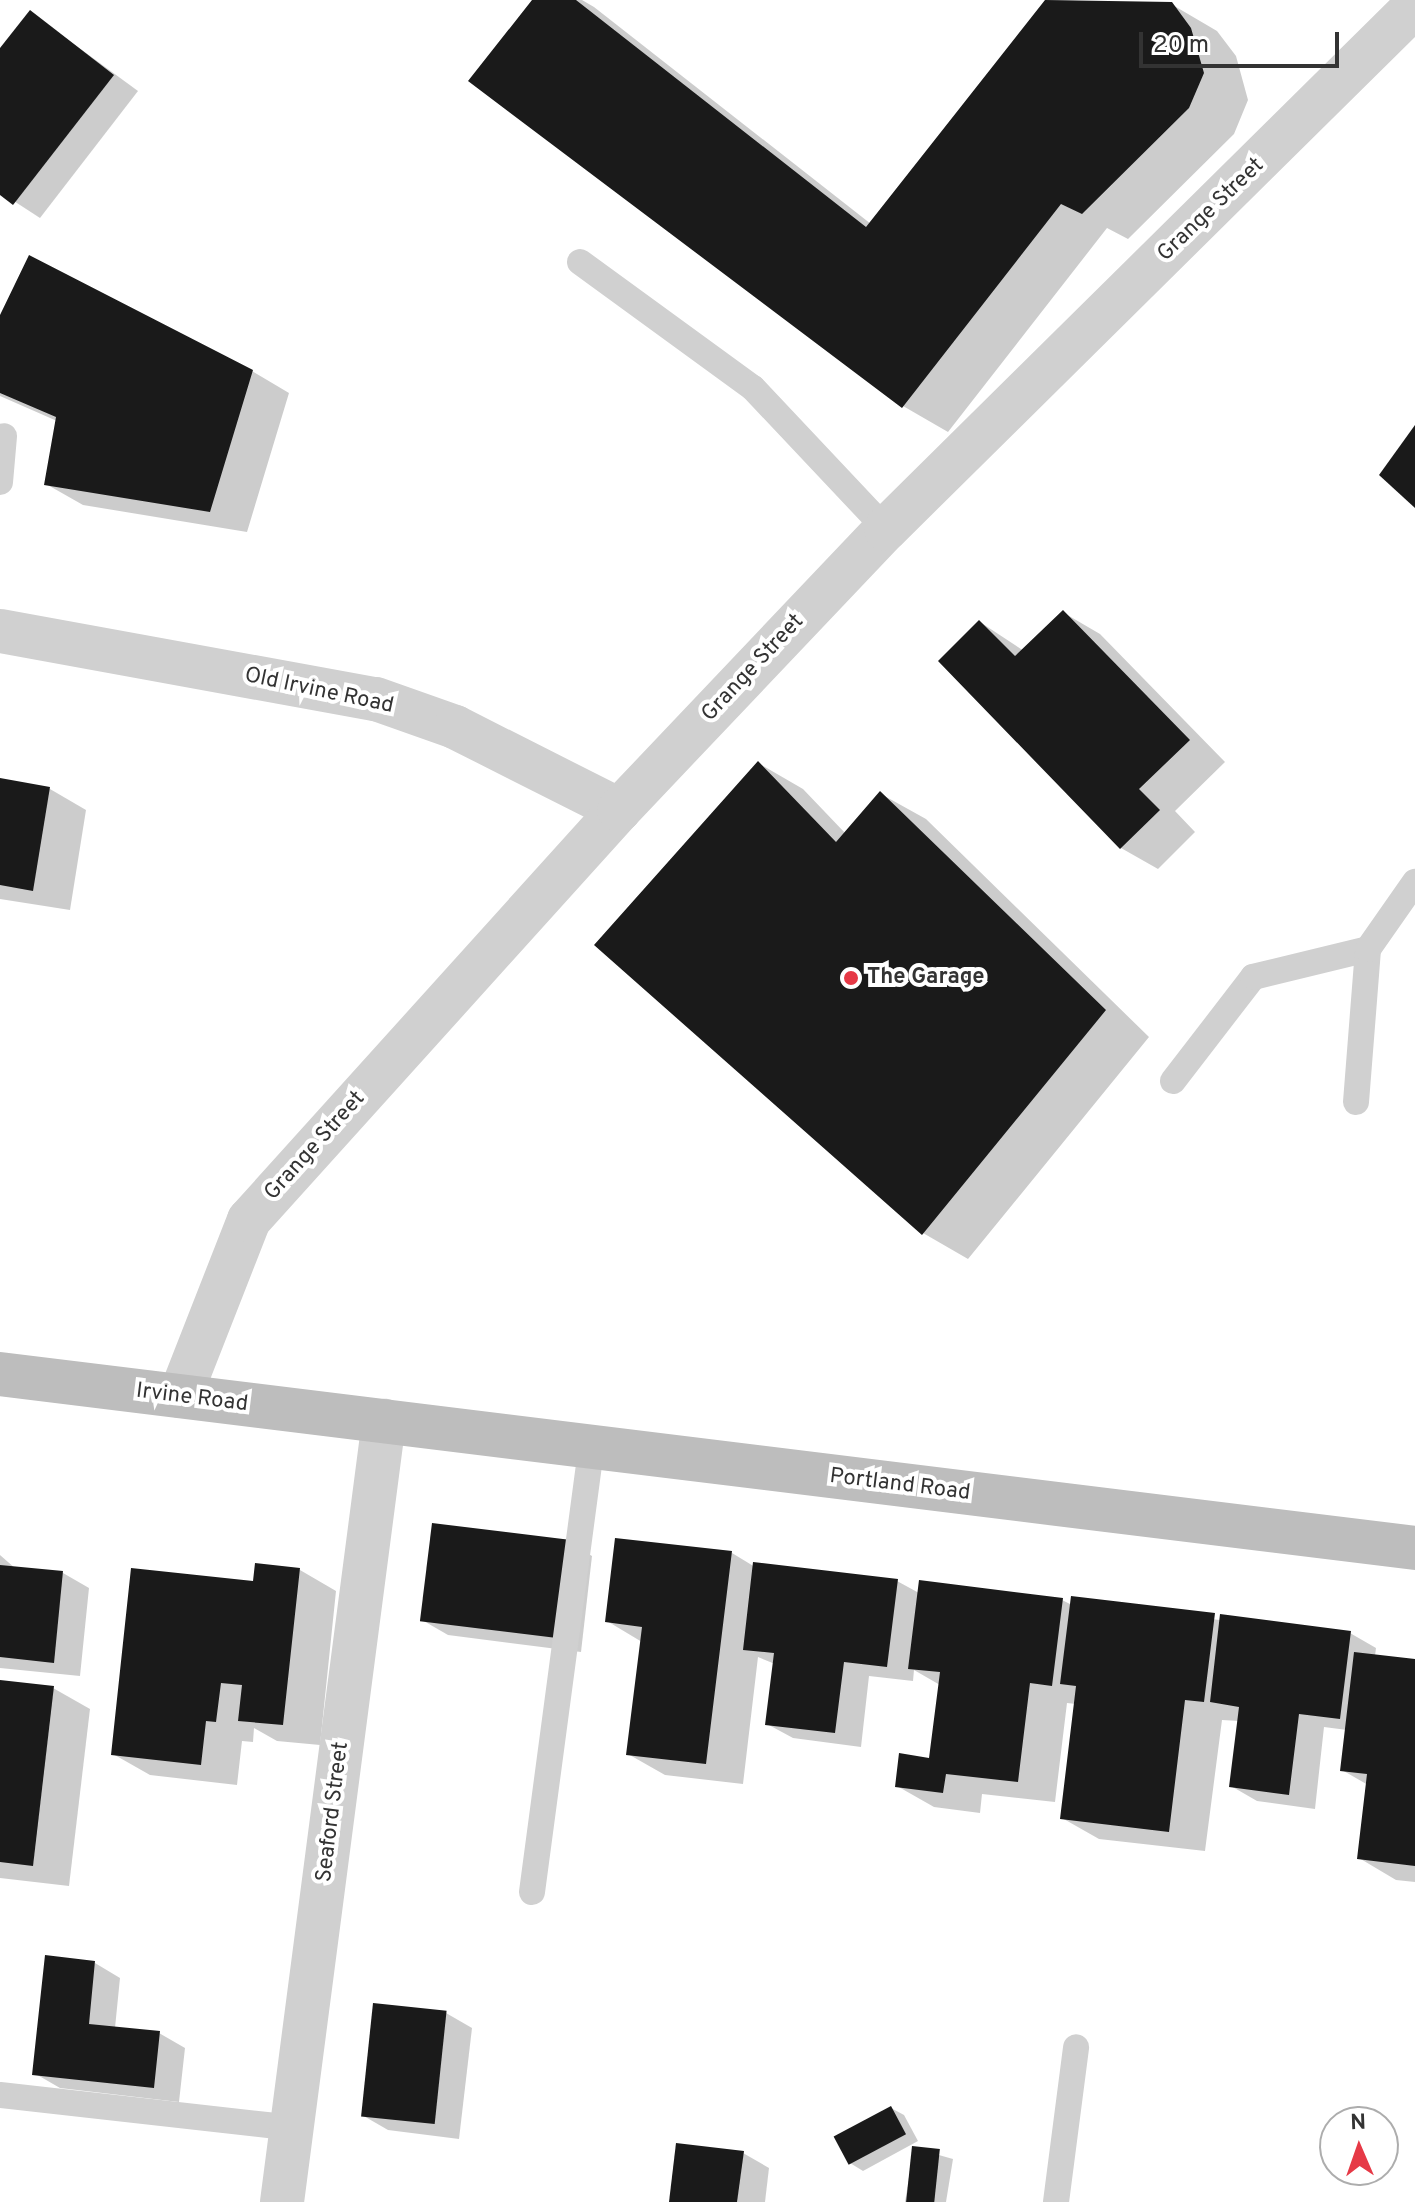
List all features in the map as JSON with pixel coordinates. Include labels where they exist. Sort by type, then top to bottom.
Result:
[{"type":"main road","name":"Irvine Road","points":[[0,1374],[384,1421]]},
{"type":"main road","name":"Portland Road","points":[[384,1421],[1415,1548]]},
{"type":"street","name":"Grange Street","points":[[180,1396],[249,1220],[619,810],[886,529],[1415,6]]},
{"type":"street","name":"Old Irvine Road","points":[[0,631],[376,699],[455,727],[619,810]]},
{"type":"street","name":"Seaford Street","points":[[282,2202],[384,1421]]},
{"type":"lane","points":[[580,262],[753,388],[886,529]]},
{"type":"lane","points":[[0,482],[4,436]]},
{"type":"lane","points":[[1356,1102],[1368,949],[1415,882]]},
{"type":"lane","points":[[1173,1081],[1253,977],[1368,949]]},
{"type":"lane","points":[[532,1892],[591,1447]]},
{"type":"lane","points":[[1056,2202],[1076,2047]]},
{"type":"lane","points":[[0,2095],[292,2128]]},
{"type":"building","points":[[532,0],[576,0],[866,227],[1045,0],[1172,2],[1191,28],[1204,73],[1189,108],[1082,214],[1061,204],[902,408],[468,81]]},
{"type":"building","points":[[30,10],[114,75],[13,205],[0,195],[0,48]]},
{"type":"building","points":[[29,255],[253,370],[210,512],[44,485],[56,417],[0,393],[0,315]]},
{"type":"building","points":[[1415,425],[1415,508],[1379,475]]},
{"type":"building","points":[[1063,610],[1190,740],[1139,789],[1160,810],[1120,849],[938,661],[979,620],[1015,656]]},
{"type":"building","name":"The Garage","points":[[758,761],[836,842],[880,791],[1106,1010],[922,1235],[594,945]]},
{"type":"building","points":[[0,778],[50,787],[33,891],[0,885]]},
{"type":"building","points":[[432,1523],[567,1540],[555,1638],[420,1621]]},
{"type":"building","points":[[615,1538],[732,1551],[706,1764],[626,1755],[642,1627],[605,1622]]},
{"type":"building","points":[[753,1562],[898,1579],[887,1667],[844,1662],[835,1733],[765,1725],[774,1653],[743,1650]]},
{"type":"building","points":[[255,1563],[300,1568],[283,1725],[238,1721],[242,1685],[221,1683],[216,1722],[206,1721],[201,1765],[111,1755],[131,1568],[253,1581]]},
{"type":"building","points":[[0,1565],[63,1571],[54,1663],[0,1657]]},
{"type":"building","points":[[919,1580],[1063,1598],[1052,1686],[1030,1683],[1018,1782],[946,1774],[943,1793],[895,1787],[899,1753],[929,1758],[940,1672],[908,1669]]},
{"type":"building","points":[[1071,1596],[1215,1613],[1204,1702],[1185,1700],[1169,1832],[1060,1819],[1076,1686],[1060,1684]]},
{"type":"building","points":[[1220,1614],[1351,1631],[1340,1719],[1299,1714],[1289,1795],[1229,1787],[1239,1707],[1210,1702]]},
{"type":"building","points":[[1354,1652],[1415,1659],[1415,1866],[1357,1859],[1367,1774],[1340,1771]]},
{"type":"building","points":[[0,1680],[54,1686],[33,1866],[0,1862]]},
{"type":"building","points":[[45,1955],[95,1961],[89,2024],[160,2031],[154,2088],[32,2075]]},
{"type":"building","points":[[373,2003],[447,2011],[435,2124],[361,2116]]},
{"type":"building","points":[[891,2106],[906,2134],[849,2165],[834,2137]]},
{"type":"building","points":[[676,2143],[744,2151],[737,2202],[669,2202]]},
{"type":"building","points":[[912,2146],[940,2149],[934,2202],[906,2202]]},
{"type":"place","name":"The Garage","points":[[851,978]]}]
